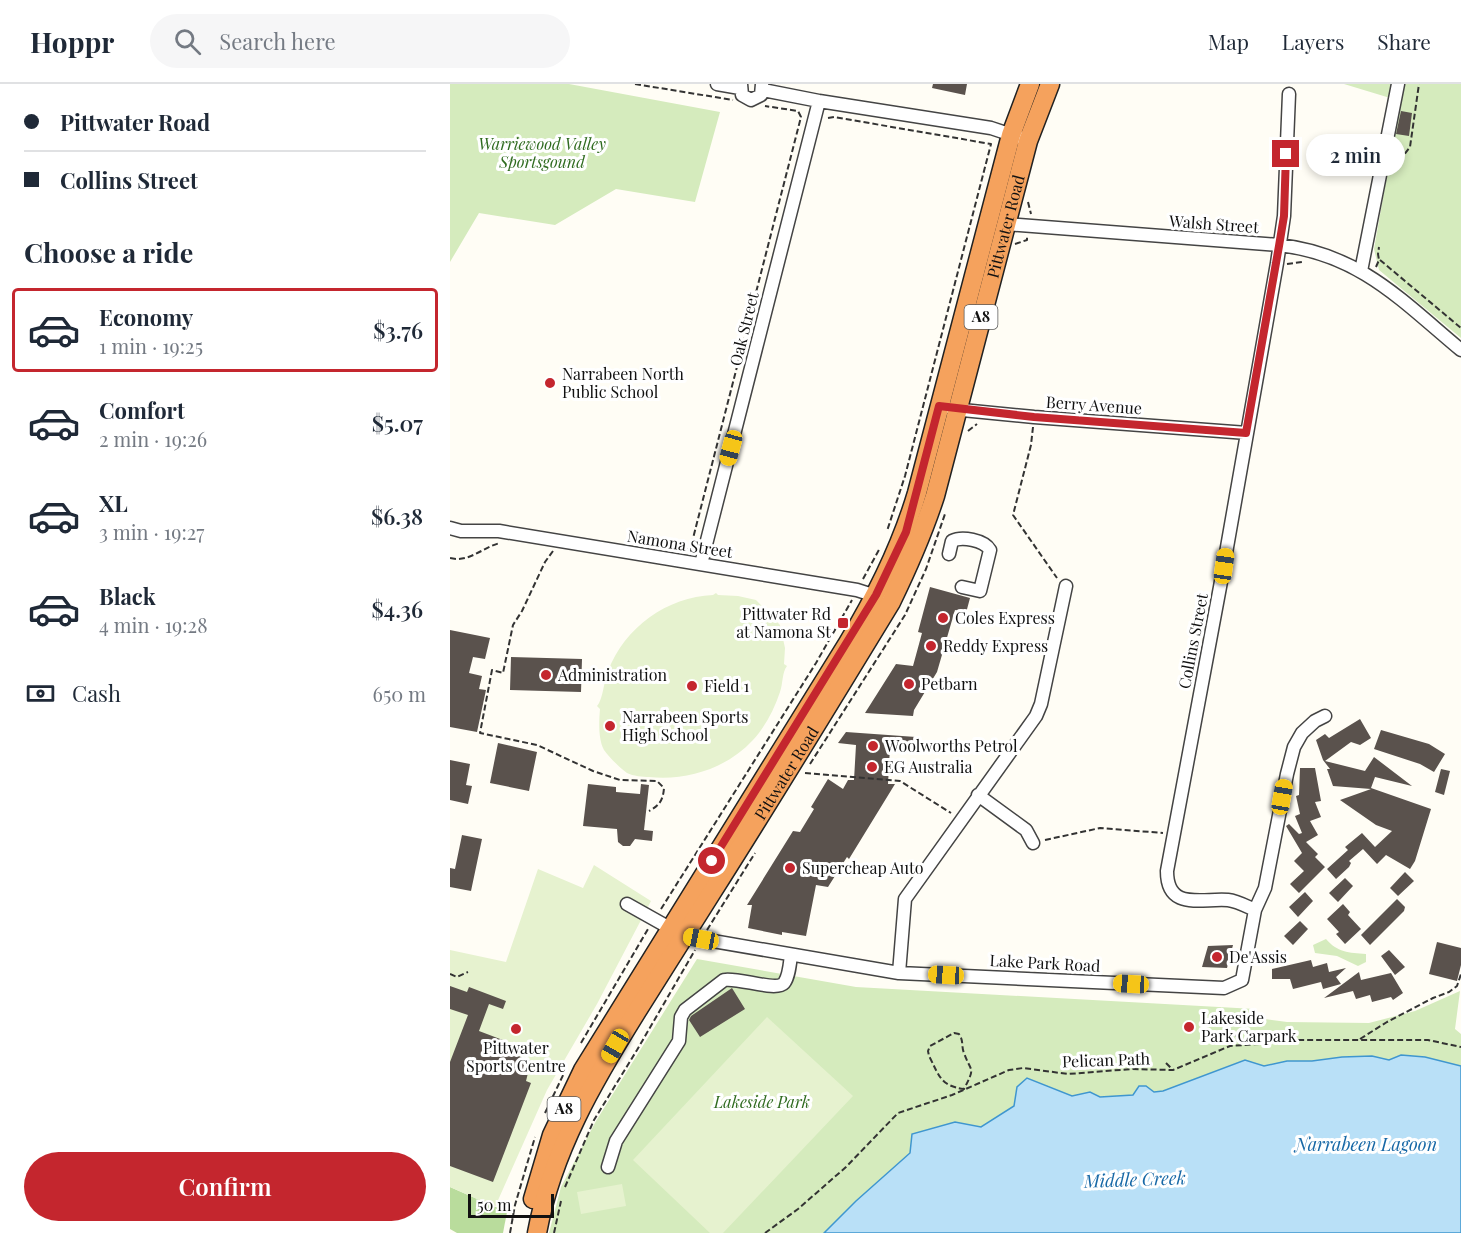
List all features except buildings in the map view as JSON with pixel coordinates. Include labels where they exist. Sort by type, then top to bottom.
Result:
[{"type":"highway","name":"Pittwater Road","points":[[525,1233],[552,1134],[583,1070],[677,931],[922,534],[958,410],[1005,224],[1030,84]]},
{"type":"highway","name":"Pittwater Road","points":[[884,599],[906,532],[939,406],[1019,138],[1050,84]]},
{"type":"highway","name":"Pittwater Road","points":[[537,1233],[541,1210],[565,1139],[677,931]]},
{"type":"street","points":[[717,84],[740,86],[742,95],[752,100],[758,98],[762,87],[819,101],[991,128],[1019,138]]},
{"type":"street","points":[[1361,270],[1398,84]]},
{"type":"street","name":"Collins Street","points":[[1255,910],[1230,900],[1191,901],[1178,897],[1170,890],[1167,871],[1220,587],[1284,216],[1289,94]]},
{"type":"street","name":"Oak Street","points":[[701,564],[819,101]]},
{"type":"street","name":"Walsh Street","points":[[1005,224],[1279,246],[1326,254],[1361,270],[1461,350]]},
{"type":"street","name":"Berry Avenue","points":[[939,406],[1034,417],[1246,433]]},
{"type":"street","name":"Namona Street","points":[[456,530],[499,531],[857,590],[884,599]]},
{"type":"street","points":[[949,554],[952,542],[959,539],[985,544],[990,550],[980,591],[962,587]]},
{"type":"street","points":[[900,973],[905,899],[1036,716],[1041,704],[1066,586]]},
{"type":"street","points":[[1255,910],[1265,888],[1294,747],[1309,727],[1325,716]]},
{"type":"street","points":[[978,795],[1026,830],[1033,843]]},
{"type":"street","points":[[627,904],[677,931]]},
{"type":"street","name":"Lake Park Road","points":[[677,931],[791,955],[900,973],[1224,988],[1242,980],[1255,910]]},
{"type":"street","points":[[608,1167],[616,1141],[679,1041],[681,1017],[685,1010],[724,980],[732,978],[776,987],[783,985],[786,981],[791,955]]},
{"type":"path","points":[[635,84],[742,102]]},
{"type":"path","points":[[657,544],[690,550],[801,117],[798,111],[764,106]]},
{"type":"path","points":[[828,118],[834,117],[991,144],[905,476],[885,537]]},
{"type":"path","points":[[1380,260],[1461,328]]},
{"type":"path","points":[[1034,417],[1031,445],[1013,515],[1053,576],[1066,586]]},
{"type":"path","points":[[450,558],[462,560],[492,545],[506,543]]},
{"type":"path","points":[[554,1233],[562,1193],[594,1120],[643,1040],[677,931],[816,663],[882,545]]},
{"type":"path","points":[[544,549],[553,551],[545,562],[513,625],[503,673],[492,670],[480,733],[537,745],[593,771],[620,780],[657,781],[664,788],[663,799],[658,806],[649,811]]},
{"type":"path","points":[[846,601],[849,605]]},
{"type":"path","points":[[805,773],[900,781],[961,820]]},
{"type":"path","points":[[1033,843],[1100,828],[1174,834]]},
{"type":"path","points":[[579,1046],[677,931]]},
{"type":"path","points":[[450,974],[457,977],[468,972]]},
{"type":"path","points":[[1359,1039],[1387,1022],[1449,992],[1457,986],[1461,974]]},
{"type":"path","points":[[954,1034],[959,1034],[962,1038],[963,1052],[971,1068],[971,1075],[964,1089],[953,1088],[944,1083],[928,1051],[930,1046],[954,1034]]},
{"type":"path","points":[[1235,1034],[1241,1044]]},
{"type":"path","name":"Pelican Path","points":[[765,1233],[798,1209],[846,1167],[898,1113],[952,1095],[1008,1070],[1023,1068],[1068,1074],[1132,1069],[1173,1070],[1230,1046],[1273,1043],[1283,1040],[1428,1040],[1461,1047]]},
{"type":"path","points":[[544,1115],[569,1063]]},
{"type":"path","points":[[1166,1063],[1173,1070]]},
{"type":"path","points":[[510,1233],[515,1205],[536,1136]]},
{"type":"green space","name":"Warriewood Valley Sportsgound","points":[[450,84],[569,84],[720,112],[695,202],[616,189],[555,225],[479,213],[450,262]]},
{"type":"green space","points":[[1344,84],[1461,84],[1461,338],[1379,270],[1374,249],[1400,101]]},
{"type":"green space","name":"Field 1","points":[[716,593],[756,600],[780,625],[785,648],[784,664],[787,666],[772,712],[753,740],[731,759],[718,766],[677,777],[644,777],[627,773],[602,746],[599,724],[600,709],[597,706],[608,671],[625,641],[650,617],[680,602]]},
{"type":"green space","name":"Pittwater Sports Centre","points":[[594,865],[651,901],[597,1004],[547,1090],[495,1207],[450,1187],[450,950],[506,962],[538,869],[583,888]]},
{"type":"green space","points":[[1326,939],[1334,947],[1344,951],[1366,954],[1366,962],[1358,966],[1337,956],[1315,953],[1313,945]]},
{"type":"green space","name":"Lakeside Park","points":[[697,959],[856,987],[1255,1009],[1258,1018],[1287,1022],[1369,1023],[1415,1011],[1460,991],[1455,1029],[1461,1034],[1461,1066],[1425,1057],[1401,1055],[1389,1060],[1372,1056],[1342,1057],[1312,1061],[1287,1061],[1264,1066],[1245,1060],[1163,1091],[1154,1092],[1146,1086],[1133,1095],[1100,1097],[1090,1092],[1072,1096],[1027,1078],[1017,1087],[1014,1106],[981,1127],[955,1122],[910,1153],[824,1233],[549,1233],[561,1187],[596,1121]]},
{"type":"green space","points":[[767,1017],[853,1096],[723,1233],[710,1233],[633,1160]]},
{"type":"green space","points":[[622,1184],[626,1206],[581,1214],[577,1192]]},
{"type":"green space","points":[[450,1187],[507,1212],[503,1233],[457,1233],[450,1229]]},
{"type":"water","name":"Narrabeen Lagoon","points":[[1401,1055],[1425,1057],[1461,1066],[1461,1233],[824,1233],[910,1153],[912,1134],[955,1122],[981,1127],[1014,1106],[1017,1087],[1027,1078],[1072,1096],[1090,1092],[1100,1097],[1133,1095],[1139,1086],[1146,1086],[1154,1092],[1163,1091],[1245,1060],[1264,1066],[1287,1061],[1312,1061],[1342,1057],[1372,1056],[1389,1060]]},
{"type":"place","name":"Narrabeen North Public School","points":[[550,383]]},
{"type":"place","name":"Coles Express","points":[[943,618]]},
{"type":"place","name":"Pittwater Rd at Namona St","points":[[843,623]]},
{"type":"place","name":"Reddy Express","points":[[931,646]]},
{"type":"place","name":"Administration","points":[[546,675]]},
{"type":"place","name":"Petbarn","points":[[909,684]]},
{"type":"place","name":"Field 1","points":[[692,686]]},
{"type":"place","name":"Narrabeen Sports High School","points":[[610,726]]},
{"type":"place","name":"Woolworths Petrol","points":[[873,746]]},
{"type":"place","name":"EG Australia","points":[[872,767]]},
{"type":"place","name":"Supercheap Auto","points":[[790,868]]},
{"type":"place","name":"De'Assis","points":[[1217,957]]},
{"type":"place","name":"Lakeside Park Carpark","points":[[1189,1027]]},
{"type":"place","name":"Pittwater Sports Centre","points":[[516,1029]]},
{"type":"route","points":[[712,861],[848,644],[876,595],[906,532],[939,406],[1034,417],[1246,433],[1284,216],[1286,154]]},
{"type":"water label","name":"Middle Creek","points":[[1135,1180]]}]
